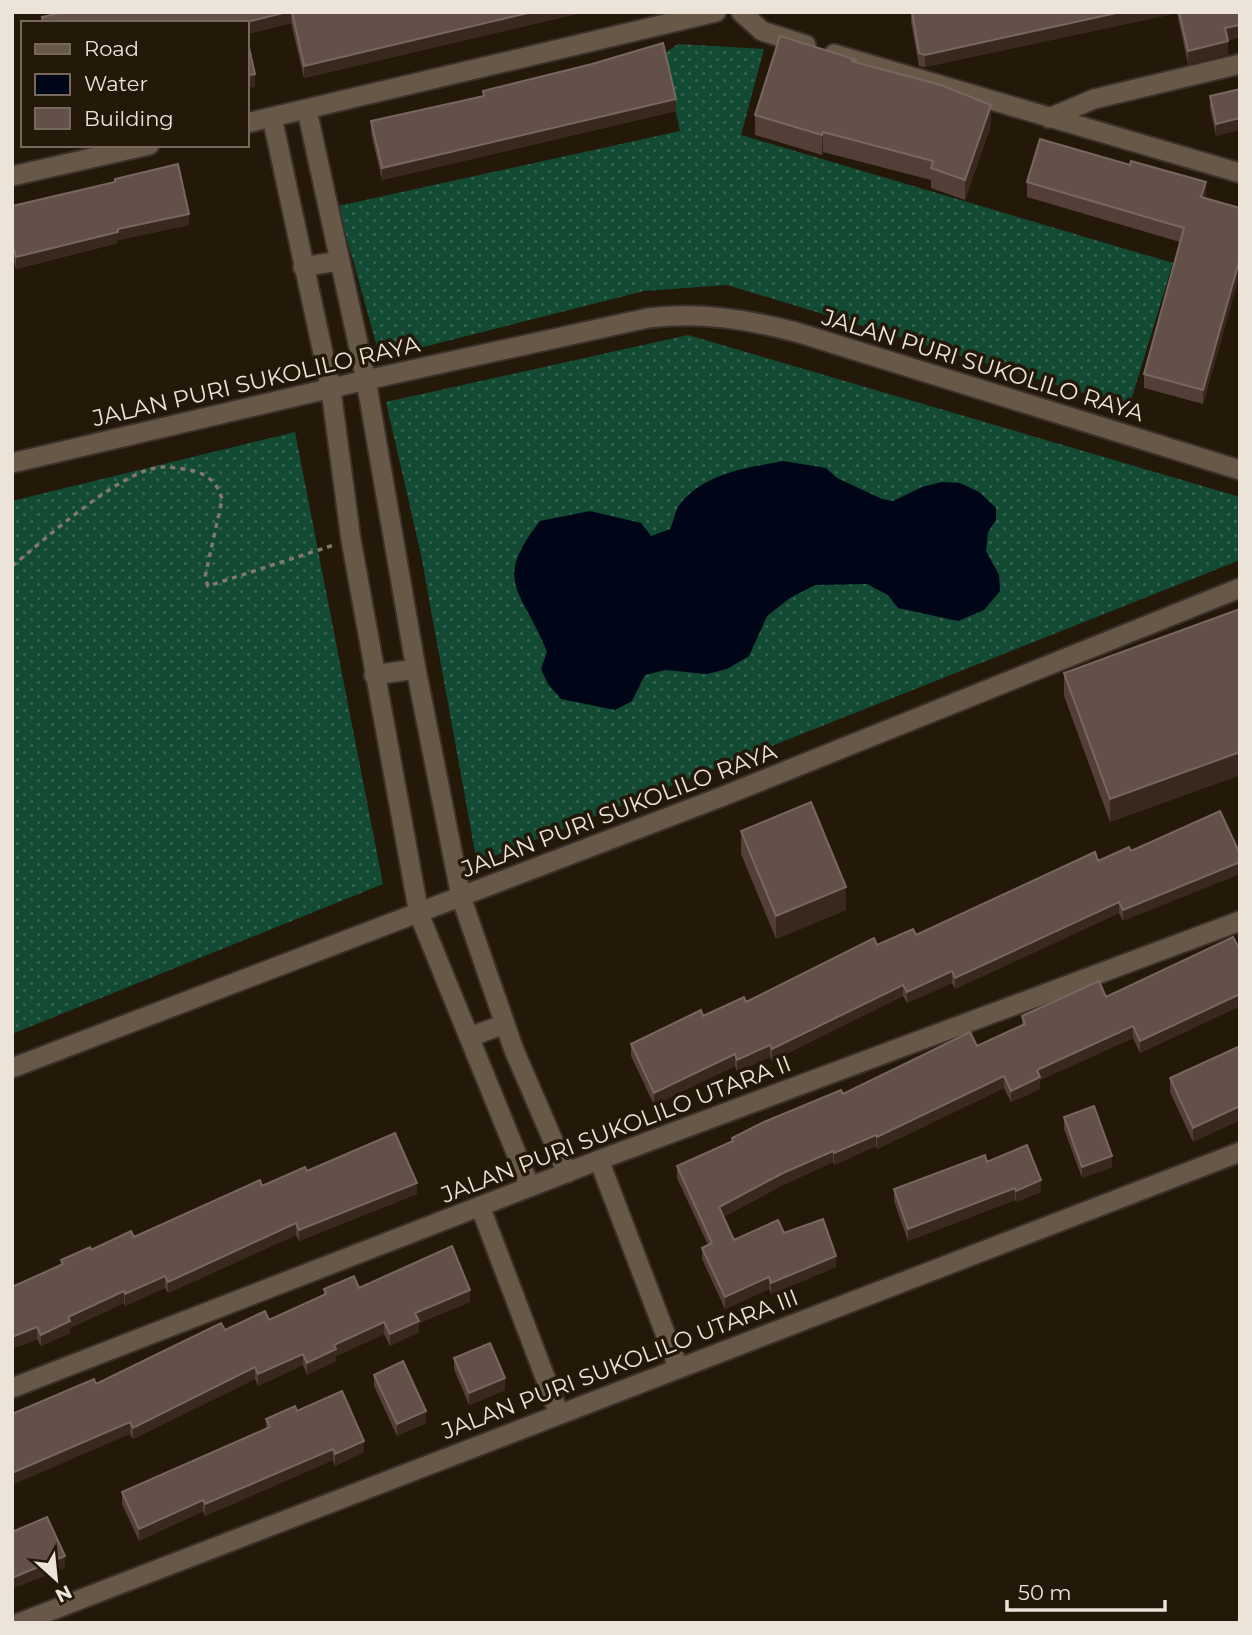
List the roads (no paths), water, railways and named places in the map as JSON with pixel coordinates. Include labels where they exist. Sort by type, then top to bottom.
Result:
[{"type":"street","points":[[248,123],[716,12]]},
{"type":"street","points":[[741,12],[771,35],[1240,173]]},
{"type":"street","points":[[1049,118],[1094,99],[1240,64]]},
{"type":"street","points":[[290,114],[339,261],[366,380],[415,669],[461,897],[505,1024],[567,1172]]},
{"type":"street","points":[[290,114],[303,267],[331,390],[351,540],[419,914],[530,1187]]},
{"type":"street","points":[[12,177],[140,147]]},
{"type":"street","points":[[303,267],[339,261]]},
{"type":"street","name":"JALAN PURI SUKOLILO RAYA","points":[[12,463],[366,380],[648,318],[685,314],[718,315],[796,332],[1240,470]]},
{"type":"street","name":"JALAN PURI SUKOLILO RAYA","points":[[12,1068],[721,797],[1240,588]]},
{"type":"street","points":[[374,674],[415,669]]},
{"type":"street","name":"JALAN PURI SUKOLILO UTARA II","points":[[12,1388],[567,1172],[1240,921]]},
{"type":"street","points":[[469,1037],[505,1024]]},
{"type":"street","name":"JALAN PURI SUKOLILO UTARA III","points":[[19,1623],[1240,1152]]},
{"type":"street","points":[[599,1160],[678,1367]]},
{"type":"street","points":[[480,1206],[559,1414]]},
{"type":"water","points":[[783,461],[826,468],[837,478],[882,499],[893,501],[922,487],[942,482],[960,483],[979,492],[996,508],[996,520],[988,532],[986,551],[999,575],[1000,591],[984,610],[958,621],[898,608],[888,595],[867,584],[815,585],[790,598],[767,616],[749,656],[727,669],[707,674],[665,670],[645,675],[632,701],[615,710],[561,699],[548,684],[541,669],[547,652],[521,599],[514,574],[525,542],[540,521],[590,511],[641,523],[651,536],[670,529],[680,504],[701,485],[727,474]]}]
